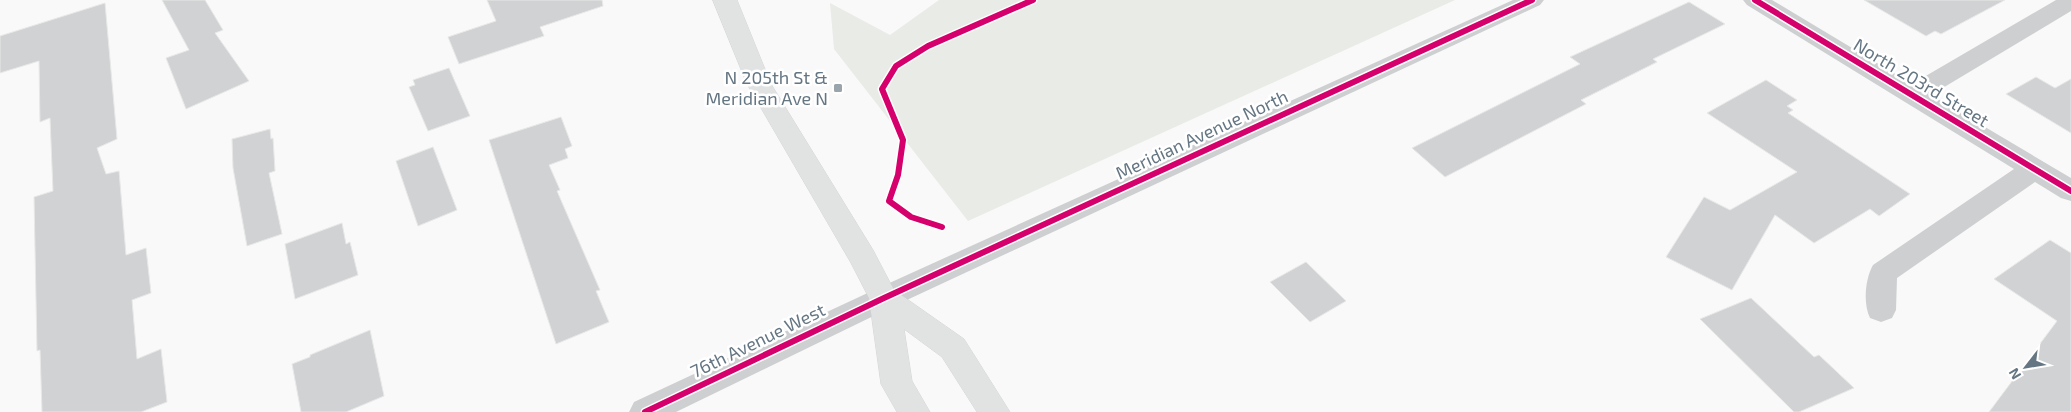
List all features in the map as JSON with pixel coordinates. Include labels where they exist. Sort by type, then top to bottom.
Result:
[{"type":"main road","points":[[725,0],[759,84],[884,298],[897,384],[914,412]]},
{"type":"main road","points":[[884,298],[953,348],[994,412]]},
{"type":"street","name":"Meridian Avenue North","points":[[884,298],[1532,0]]},
{"type":"street","name":"North 203rd Street","points":[[1754,0],[2071,191]]},
{"type":"street","points":[[1912,95],[2071,1]]},
{"type":"street","points":[[1881,310],[1883,273],[2034,169]]},
{"type":"street","name":"76th Avenue West","points":[[645,412],[884,298]]},
{"type":"shaded area","points":[[939,0],[1455,0],[968,221],[834,49],[830,3],[890,35]]},
{"type":"building","points":[[162,0],[205,0],[223,30],[215,33],[249,81],[186,109],[166,58],[189,50]]},
{"type":"building","points":[[487,0],[602,0],[603,6],[540,27],[544,36],[459,64],[448,37],[496,21]]},
{"type":"building","points":[[1864,0],[2005,0],[1941,34],[1935,31],[1926,36]]},
{"type":"building","points":[[1689,2],[1725,24],[1653,59],[1657,62],[1581,100],[1586,104],[1445,177],[1412,148],[1580,64],[1570,57]]},
{"type":"building","points":[[105,3],[117,139],[97,148],[106,174],[119,171],[126,255],[146,248],[151,293],[132,300],[137,359],[161,349],[167,402],[141,412],[42,412],[40,350],[37,351],[34,197],[53,191],[50,118],[40,122],[39,61],[0,73],[0,36]]},
{"type":"building","points":[[449,68],[470,116],[428,131],[409,87],[415,85],[413,80]]},
{"type":"building","points":[[2036,77],[2055,88],[2071,79],[2071,133],[2006,94]]},
{"type":"building","points":[[1766,80],[1797,100],[1787,106],[1793,110],[1788,113],[1910,194],[1879,216],[1870,209],[1814,243],[1775,215],[1732,290],[1666,257],[1704,197],[1730,210],[1797,172],[1707,113]]},
{"type":"building","points":[[561,117],[572,146],[565,149],[568,158],[549,165],[560,190],[557,191],[600,290],[596,291],[609,322],[556,344],[489,140]]},
{"type":"building","points":[[270,129],[271,139],[273,138],[275,171],[269,173],[282,234],[247,246],[233,168],[232,139]]},
{"type":"building","points":[[433,147],[457,210],[418,226],[396,161]]},
{"type":"building","points":[[342,223],[346,244],[350,242],[358,275],[295,299],[285,244]]},
{"type":"building","points":[[2050,240],[2071,253],[2071,412],[1989,412],[2057,321],[1994,279]]},
{"type":"building","points":[[1306,262],[1346,301],[1310,322],[1270,282]]},
{"type":"building","points":[[1751,298],[1814,357],[1819,355],[1854,388],[1799,412],[1794,412],[1700,319]]},
{"type":"building","points":[[370,330],[384,396],[346,412],[301,412],[292,364]]},
{"type":"cycle path","points":[[942,227],[911,217],[889,201],[898,175],[903,140],[882,89],[896,66],[928,46],[1033,0]]},
{"type":"cycle path","points":[[645,412],[884,298],[1532,0]]},
{"type":"cycle path","points":[[1755,0],[2071,191]]},
{"type":"place","name":"N 205th St & Meridian Ave N","points":[[838,88]]}]
